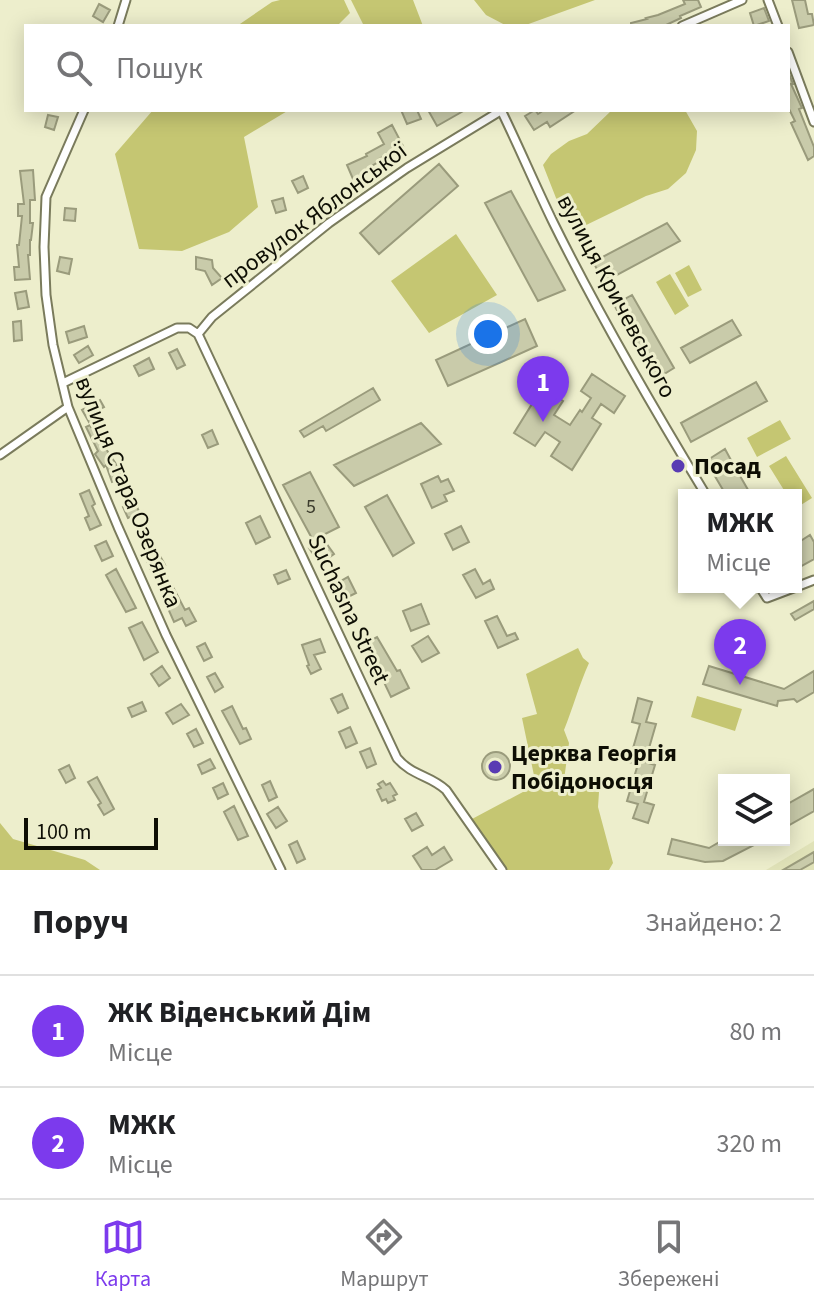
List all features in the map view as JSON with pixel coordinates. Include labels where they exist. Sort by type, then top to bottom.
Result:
[{"type":"street","points":[[119,24],[126,0]]},
{"type":"street","points":[[687,24],[742,0]]},
{"type":"street","points":[[768,0],[777,24]]},
{"type":"street","points":[[790,57],[814,122]]},
{"type":"street","name":"вулиця Стара Озерянка","points":[[83,112],[46,197],[46,295],[53,345],[68,407],[166,635],[281,870]]},
{"type":"street","name":"провулок Яблонської","points":[[198,334],[212,317],[329,223],[407,168],[498,112]]},
{"type":"street","name":"вулиця Кричевського","points":[[502,112],[551,219],[594,302],[702,489]]},
{"type":"street","points":[[63,383],[177,328],[189,328],[198,334]]},
{"type":"street","name":"Suchasna Street","points":[[198,334],[397,758],[405,768],[438,782],[446,790],[502,870]]},
{"type":"street","points":[[0,455],[68,407]]},
{"type":"street","points":[[764,593],[767,598],[780,593]]},
{"type":"shaded area","points":[[344,0],[350,13],[339,24],[240,24],[272,2]]},
{"type":"shaded area","points":[[351,0],[413,0],[422,24],[363,24]]},
{"type":"shaded area","points":[[474,0],[595,0],[529,24],[503,24],[486,15]]},
{"type":"shaded area","points":[[151,112],[286,112],[244,137],[258,207],[229,232],[182,251],[139,249],[115,154]]},
{"type":"shaded area","points":[[610,112],[686,112],[697,131],[696,150],[686,173],[668,189],[646,196],[580,228],[573,227],[556,198],[543,165],[551,154],[569,141],[587,134]]},
{"type":"shaded area","points":[[456,234],[497,295],[429,333],[391,281]]},
{"type":"shaded area","points":[[689,265],[702,290],[688,297],[675,273]]},
{"type":"shaded area","points":[[670,274],[689,306],[675,315],[656,282]]},
{"type":"shaded area","points":[[780,420],[791,439],[757,457],[747,438]]},
{"type":"shaded area","points":[[786,456],[812,498],[802,504],[802,489],[783,489],[769,466]]},
{"type":"shaded area","points":[[578,648],[589,663],[564,730],[569,743],[564,780],[570,786],[588,785],[599,792],[598,807],[613,863],[609,870],[506,870],[472,819],[536,785],[522,718],[537,714],[526,674]]},
{"type":"shaded area","points":[[697,696],[742,709],[735,731],[691,717]]},
{"type":"shaded area","points":[[0,823],[13,839],[85,860],[100,870],[0,870]]},
{"type":"shaded area","points":[[814,841],[814,870],[766,870]]},
{"type":"building","points":[[683,0],[698,0],[701,7],[668,24],[631,24],[658,15],[685,4]]},
{"type":"building","points":[[792,0],[805,0],[814,25],[799,28]]},
{"type":"building","points":[[99,4],[110,10],[103,22],[93,16]]},
{"type":"building","points":[[764,8],[769,21],[753,24],[750,13]]},
{"type":"building","points":[[790,76],[814,147],[814,156],[808,160],[791,123],[795,121],[790,111]]},
{"type":"building","points":[[402,112],[418,112],[421,119],[407,124]]},
{"type":"building","points":[[429,112],[462,112],[437,126]]},
{"type":"building","points":[[532,112],[573,112],[550,127],[547,122],[534,130],[525,116]]},
{"type":"building","points":[[48,115],[58,117],[54,130],[45,127]]},
{"type":"building","points":[[392,125],[403,146],[379,159],[363,171],[365,174],[353,179],[347,165],[384,144],[378,133]]},
{"type":"building","points":[[439,164],[458,186],[379,254],[360,233]]},
{"type":"building","points":[[33,170],[35,200],[30,200],[30,223],[33,223],[28,255],[30,279],[15,280],[14,267],[19,267],[17,245],[22,216],[18,216],[18,204],[24,204],[20,171]]},
{"type":"building","points":[[303,176],[308,188],[298,193],[292,181]]},
{"type":"building","points":[[511,191],[565,290],[538,301],[485,203]]},
{"type":"building","points":[[283,198],[286,210],[276,213],[272,201]]},
{"type":"building","points":[[65,208],[76,209],[75,221],[64,220]]},
{"type":"building","points":[[667,223],[680,241],[604,282],[593,262]]},
{"type":"building","points":[[60,257],[72,259],[69,274],[57,271]]},
{"type":"building","points":[[196,257],[212,260],[213,268],[222,278],[212,285],[205,271],[196,269]]},
{"type":"building","points":[[26,291],[29,307],[18,309],[15,293]]},
{"type":"building","points":[[632,295],[674,368],[656,379],[614,305]]},
{"type":"building","points":[[525,319],[537,346],[448,386],[436,360]]},
{"type":"building","points":[[732,320],[741,335],[690,363],[681,348]]},
{"type":"building","points":[[21,321],[22,340],[14,341],[13,322]]},
{"type":"building","points":[[84,326],[87,337],[69,343],[66,332]]},
{"type":"building","points":[[88,346],[93,355],[79,363],[74,355]]},
{"type":"building","points":[[177,349],[185,365],[177,369],[169,353]]},
{"type":"building","points":[[149,358],[154,369],[139,376],[134,366]]},
{"type":"building","points":[[592,374],[625,396],[614,413],[601,404],[592,418],[601,424],[572,470],[551,456],[560,442],[545,432],[535,446],[514,433],[542,388],[563,401],[554,415],[570,425],[591,398],[581,391]]},
{"type":"building","points":[[756,382],[767,401],[691,442],[681,423]]},
{"type":"building","points":[[373,388],[380,400],[326,431],[323,426],[304,437],[300,431]]},
{"type":"building","points":[[100,400],[104,407],[94,412],[97,417],[89,422],[82,410]]},
{"type":"building","points":[[421,423],[441,444],[354,486],[334,465]]},
{"type":"building","points":[[95,426],[123,477],[112,482],[106,465],[104,467],[95,454],[98,451],[86,427]]},
{"type":"building","points":[[212,430],[218,444],[208,448],[202,435]]},
{"type":"building","points":[[725,449],[748,489],[722,489],[706,461]]},
{"type":"building","points":[[310,472],[339,527],[321,536],[334,554],[320,564],[309,548],[315,544],[283,485]]},
{"type":"building","points":[[438,476],[441,482],[448,479],[454,491],[444,495],[447,501],[432,508],[421,484]]},
{"type":"building","points":[[89,490],[101,525],[90,530],[85,518],[89,516],[80,494]]},
{"type":"building","points":[[387,495],[414,543],[393,556],[365,507]]},
{"type":"building","points":[[135,502],[140,514],[128,518],[123,507]]},
{"type":"building","points":[[260,516],[270,537],[256,544],[246,523]]},
{"type":"building","points":[[461,526],[469,542],[453,550],[445,534]]},
{"type":"building","points":[[810,535],[814,542],[814,559],[802,566],[802,540]]},
{"type":"building","points":[[106,541],[113,556],[102,561],[95,546]]},
{"type":"building","points":[[151,547],[155,558],[160,556],[165,565],[162,566],[185,610],[189,608],[196,621],[186,626],[182,618],[174,622],[143,552]]},
{"type":"building","points":[[116,569],[136,608],[126,612],[106,575]]},
{"type":"building","points":[[475,569],[483,584],[490,580],[494,589],[476,598],[463,575]]},
{"type":"building","points":[[286,570],[290,579],[278,584],[274,575]]},
{"type":"building","points":[[348,577],[356,593],[342,600],[334,585]]},
{"type":"building","points":[[814,601],[814,609],[795,620],[791,614]]},
{"type":"building","points":[[421,604],[429,624],[411,631],[403,611]]},
{"type":"building","points":[[497,616],[507,636],[515,633],[518,639],[498,648],[485,621]]},
{"type":"building","points":[[142,622],[158,652],[144,660],[129,628]]},
{"type":"building","points":[[428,636],[439,653],[422,662],[412,646]]},
{"type":"building","points":[[377,637],[409,688],[391,697],[362,645]]},
{"type":"building","points":[[320,639],[325,652],[314,655],[321,669],[311,674],[302,645]]},
{"type":"building","points":[[205,643],[212,657],[204,661],[197,647]]},
{"type":"building","points":[[162,666],[170,678],[159,686],[151,674]]},
{"type":"building","points":[[709,666],[784,689],[814,671],[814,692],[797,702],[794,699],[778,701],[777,706],[703,684]]},
{"type":"building","points":[[215,673],[223,687],[215,692],[207,677]]},
{"type":"building","points":[[342,694],[348,708],[338,713],[331,699]]},
{"type":"building","points":[[638,698],[652,702],[646,722],[656,724],[645,762],[655,765],[644,802],[654,805],[648,823],[633,818],[638,804],[627,801],[638,764],[629,762],[640,724],[632,722]]},
{"type":"building","points":[[142,702],[146,711],[132,717],[128,708]]},
{"type":"building","points":[[181,704],[189,715],[173,724],[166,713]]},
{"type":"building","points":[[232,706],[251,739],[240,744],[222,711]]},
{"type":"building","points":[[350,727],[357,743],[346,748],[339,732]]},
{"type":"building","points":[[196,729],[203,743],[194,747],[187,734]]},
{"type":"building","points":[[370,748],[376,764],[367,768],[360,752]]},
{"type":"building","name":"Церква Георгія Побідоносця","points":[[496,752],[506,756],[510,766],[506,776],[496,780],[486,776],[482,766],[486,756]]},
{"type":"building","points":[[210,759],[215,768],[202,774],[198,765]]},
{"type":"building","points":[[69,765],[75,778],[66,783],[59,770]]},
{"type":"building","points":[[97,777],[114,809],[104,815],[98,805],[101,803],[88,782]]},
{"type":"building","points":[[270,781],[277,797],[269,801],[262,785]]},
{"type":"building","points":[[383,781],[386,785],[390,783],[397,794],[393,796],[395,800],[388,803],[386,799],[382,801],[377,790],[381,788],[378,784]]},
{"type":"building","points":[[223,783],[228,794],[218,799],[213,788]]},
{"type":"building","points":[[814,789],[814,811],[790,825],[790,803]]},
{"type":"building","points":[[234,806],[248,836],[238,840],[224,812]]},
{"type":"building","points":[[278,807],[287,821],[276,828],[267,814]]},
{"type":"building","points":[[416,813],[423,825],[412,831],[405,819]]},
{"type":"building","points":[[672,839],[709,848],[718,843],[718,846],[752,846],[723,861],[705,862],[668,854]]},
{"type":"building","points":[[297,841],[305,859],[297,863],[289,845]]},
{"type":"building","points":[[427,847],[432,855],[444,847],[452,860],[435,870],[422,870],[413,856]]},
{"type":"building","points":[[814,852],[814,862],[800,870],[783,870]]},
{"type":"place","name":"ЖК Віденський Дім","points":[[543,422]]},
{"type":"place","name":"Посад","points":[[678,466]]},
{"type":"place","name":"МЖК","points":[[740,685]]},
{"type":"place","name":"Церква Георгія Побідоносця","points":[[495,767]]}]
